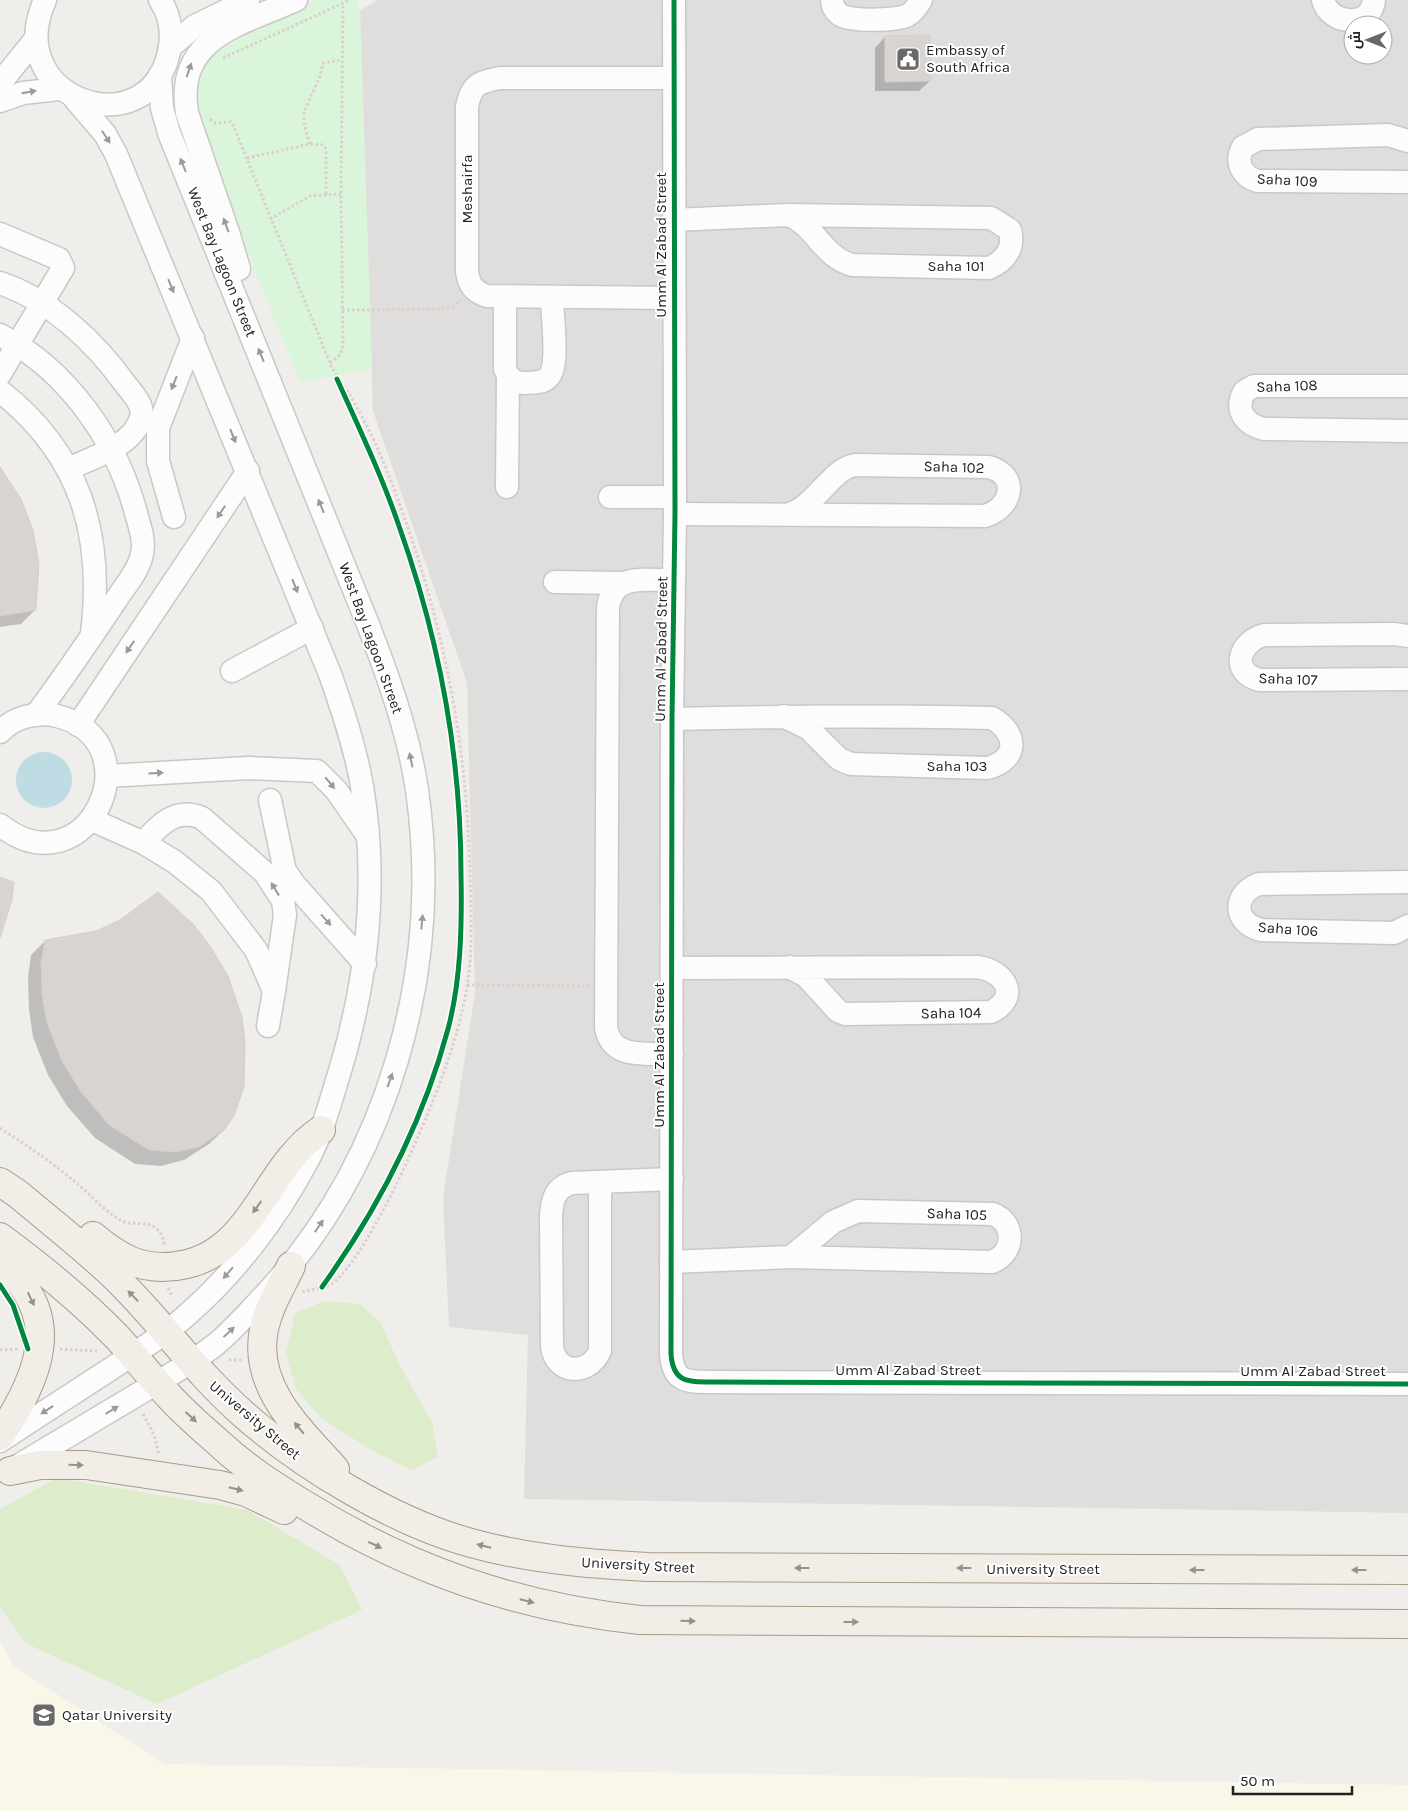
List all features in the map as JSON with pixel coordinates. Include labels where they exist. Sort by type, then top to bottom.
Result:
[{"type":"main road","points":[[9,1188],[41,1203],[76,1223],[114,1255],[145,1265],[167,1268],[196,1262],[230,1242],[297,1148],[321,1130]]},
{"type":"main road","name":"University Street","points":[[9,1188],[116,1278],[191,1362],[242,1413],[267,1433],[295,1454],[354,1491],[403,1516],[469,1543],[553,1561],[707,1568],[1408,1570]]},
{"type":"main road","points":[[0,1237],[43,1269],[76,1298],[157,1383],[239,1461],[264,1479],[358,1537],[426,1569],[486,1591],[576,1612],[640,1620],[1408,1624]]},
{"type":"main road","points":[[0,1262],[16,1275],[33,1303],[41,1335],[41,1348],[34,1376],[25,1395],[0,1436]]},
{"type":"main road","points":[[292,1266],[270,1308],[264,1330],[262,1359],[266,1374],[282,1409],[354,1491]]},
{"type":"main road","points":[[5,1474],[58,1464],[86,1465],[220,1485],[246,1492],[310,1520],[332,1522]]},
{"type":"street","points":[[0,101],[23,92],[67,94],[101,105],[124,102],[144,91],[160,75],[170,47],[170,24],[160,0]]},
{"type":"street","points":[[170,47],[195,26],[248,0]]},
{"type":"street","points":[[248,324],[245,297],[228,232],[187,113],[185,100],[187,74],[193,59],[201,49],[217,36],[296,0]]},
{"type":"street","name":"Umm Al Zabad Street","points":[[674,0],[675,505],[672,719],[671,1262],[672,1366],[675,1372],[686,1381],[1408,1384]]},
{"type":"street","points":[[832,0],[832,6],[839,14],[853,19],[898,18],[909,15],[921,0]]},
{"type":"street","points":[[1323,0],[1325,6],[1336,18],[1351,21],[1359,20],[1365,15],[1371,9],[1374,0]]},
{"type":"street","points":[[0,1441],[166,1332],[200,1303],[255,1242],[305,1165],[321,1130],[354,1024],[365,964],[369,904],[367,836],[356,756],[346,720],[312,628],[116,154],[105,134],[44,72],[36,51],[35,40],[36,24],[42,3]]},
{"type":"street","points":[[0,84],[35,40]]},
{"type":"street","name":"West Bay Lagoon Street","points":[[5,1474],[191,1362],[237,1325],[292,1266],[338,1197],[352,1172],[393,1071],[411,1008],[416,979],[423,908],[419,811],[412,762],[387,672],[248,324],[169,133],[162,108],[160,75]]},
{"type":"street","name":"Meshairfa","points":[[473,289],[468,282],[467,272],[467,107],[469,94],[477,85],[500,78],[673,78]]},
{"type":"street","name":"Saha 109","points":[[1408,141],[1388,135],[1258,139],[1243,147],[1239,159],[1242,171],[1258,181],[1408,182]]},
{"type":"street","name":"Saha 101","points":[[673,220],[788,216],[991,218],[1001,222],[1010,230],[1012,242],[1007,254],[996,265],[989,268],[852,265],[834,258],[803,224],[788,216]]},
{"type":"street","points":[[0,234],[34,247],[62,262],[63,272],[43,305],[9,340],[0,374]]},
{"type":"street","points":[[0,283],[43,305],[85,337],[103,356],[141,406],[141,420],[134,432],[111,448],[68,469]]},
{"type":"street","points":[[473,289],[488,296],[505,298],[674,298]]},
{"type":"street","points":[[505,298],[504,369],[508,378],[507,487]]},
{"type":"street","points":[[508,378],[518,383],[542,382],[549,376],[554,366],[552,298]]},
{"type":"street","points":[[174,517],[158,461],[158,428],[193,338]]},
{"type":"street","points":[[9,340],[64,385],[92,418],[111,448],[131,496],[142,539],[142,553],[138,566],[92,637],[36,715]]},
{"type":"street","name":"Saha 108","points":[[1408,386],[1260,385],[1248,388],[1241,397],[1240,404],[1244,420],[1264,429],[1408,431]]},
{"type":"street","points":[[0,391],[47,436],[68,469],[85,509],[93,544],[96,589],[92,637]]},
{"type":"street","name":"Saha 102","points":[[610,497],[675,505],[789,514],[985,516],[999,510],[1005,504],[1009,488],[1006,478],[998,470],[989,467],[855,465],[840,473],[804,508],[789,514]]},
{"type":"street","points":[[78,725],[248,471]]},
{"type":"street","name":"Umm Al Zabad Street","points":[[672,1054],[623,1052],[612,1044],[606,1028],[606,987],[608,607],[612,591],[622,583],[674,580]]},
{"type":"street","points":[[555,582],[622,583]]},
{"type":"street","points":[[232,671],[312,628]]},
{"type":"street","name":"Saha 107","points":[[1408,636],[1394,634],[1264,635],[1248,642],[1241,654],[1243,669],[1246,674],[1260,680],[1408,680]]},
{"type":"street","points":[[0,732],[19,719],[36,715],[58,716],[78,725],[92,737],[101,752],[107,776],[106,792],[92,820],[70,836],[45,843],[27,841],[11,834],[0,825]]},
{"type":"street","name":"Saha 103","points":[[672,719],[783,716],[992,718],[1008,729],[1012,738],[1012,746],[1003,761],[988,768],[851,764],[839,759],[808,728],[783,716]]},
{"type":"street","points":[[107,776],[248,768],[318,771],[336,790],[367,836]]},
{"type":"street","points":[[270,800],[286,871],[295,885],[365,964]]},
{"type":"street","points":[[144,843],[157,828],[177,815],[185,813],[202,818],[265,873],[286,908],[268,1026]]},
{"type":"street","points":[[92,820],[144,843],[175,862],[211,891],[256,950],[274,991]]},
{"type":"street","name":"Saha 106","points":[[1408,882],[1259,884],[1246,891],[1240,904],[1242,918],[1253,928],[1261,930],[1394,933],[1408,926]]},
{"type":"street","points":[[256,950],[282,935]]},
{"type":"street","name":"Saha 104","points":[[672,968],[789,966],[978,967],[998,973],[1008,991],[1005,1001],[999,1008],[991,1012],[845,1014],[832,1005],[806,976],[789,966]]},
{"type":"street","points":[[600,1182],[600,1352],[587,1367],[573,1368],[560,1362],[553,1352],[552,1203],[560,1188],[565,1184],[600,1182],[672,1179]]},
{"type":"street","name":"Saha 105","points":[[671,1262],[791,1258],[992,1262],[1004,1255],[1009,1246],[1010,1230],[1001,1217],[993,1214],[858,1211],[833,1222],[791,1258]]},
{"type":"path","points":[[221,59],[350,0]]},
{"type":"path","points":[[330,363],[340,355],[343,346],[341,194],[343,3]]},
{"type":"path","points":[[310,144],[304,125],[304,112],[320,76],[323,63],[342,60]]},
{"type":"path","points":[[210,117],[214,123],[231,122],[355,419]]},
{"type":"path","points":[[247,158],[310,144],[325,147],[326,195]]},
{"type":"path","points":[[270,219],[310,196],[341,194]]},
{"type":"path","points":[[342,310],[445,309],[452,307],[473,289]]},
{"type":"path","points":[[467,985],[606,987]]},
{"type":"path","points":[[0,1128],[71,1179],[119,1220],[152,1226],[164,1241],[168,1286],[172,1296]]},
{"type":"path","points":[[322,1287],[331,1274]]},
{"type":"path","points":[[0,1350],[41,1348],[97,1351]]},
{"type":"path","points":[[143,1414],[154,1435],[160,1460],[160,1476]]},
{"type":"shaded area","points":[[377,0],[1408,0],[1408,1513],[524,1499],[528,1335],[449,1327],[443,1198],[475,993],[467,683],[373,411],[360,11]]},
{"type":"shaded area","name":"Qatar University","points":[[0,1642],[14,1666],[164,1764],[1408,1785],[1408,1811],[0,1811]]},
{"type":"green space","points":[[318,0],[357,0],[360,11],[372,369],[300,382],[254,269],[198,111],[196,94],[202,64],[213,52]]},
{"type":"green space","points":[[325,1301],[360,1304],[381,1323],[399,1364],[432,1422],[438,1457],[411,1470],[373,1451],[322,1419],[296,1389],[286,1353],[295,1313]]},
{"type":"green space","points":[[57,1478],[247,1510],[340,1565],[362,1610],[157,1704],[25,1643],[0,1607],[0,1509]]},
{"type":"water","points":[[38,752],[50,752],[64,760],[72,774],[70,791],[64,800],[50,808],[38,808],[28,803],[21,796],[16,786],[16,774],[21,764],[28,757]]},
{"type":"building","name":"Embassy of South Africa","points":[[930,35],[931,81],[885,82],[885,36]]},
{"type":"building","points":[[0,467],[21,499],[33,530],[39,564],[36,610],[0,616]]},
{"type":"building","points":[[0,877],[14,882],[12,900],[0,938]]},
{"type":"building","points":[[158,892],[194,925],[210,946],[228,976],[242,1017],[245,1042],[244,1087],[234,1116],[224,1130],[199,1147],[176,1152],[149,1150],[109,1125],[81,1092],[62,1061],[47,1023],[42,995],[41,963],[45,940],[96,931],[120,920]]},
{"type":"cycle path","points":[[674,0],[675,514],[672,719],[671,1354],[675,1370],[678,1375],[688,1381],[695,1382],[1408,1384]]},
{"type":"cycle path","points":[[322,1287],[380,1196],[397,1164],[426,1098],[448,1029],[456,991],[460,953],[461,914],[460,831],[452,742],[445,698],[426,611],[392,507],[370,452],[337,379]]},
{"type":"cycle path","points":[[0,1285],[13,1305],[28,1349]]},
{"type":"place","name":"Embassy of South Africa","points":[[908,59]]},
{"type":"place","name":"Qatar University","points":[[44,1715]]}]
